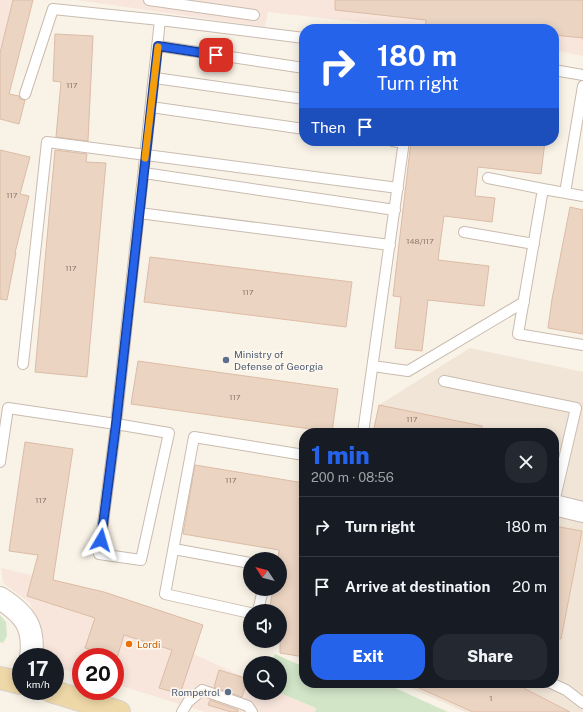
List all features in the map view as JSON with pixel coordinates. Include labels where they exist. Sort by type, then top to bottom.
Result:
[{"type":"main road","points":[[0,598],[21,615],[28,625],[32,636],[31,648]]},
{"type":"main road","points":[[0,678],[12,681]]},
{"type":"main road","points":[[64,695],[119,712]]},
{"type":"street","points":[[559,506],[583,512]]},
{"type":"lane","points":[[149,0],[208,4],[254,14]]},
{"type":"lane","points":[[24,94],[53,9],[160,20],[299,37]]},
{"type":"lane","points":[[0,462],[4,408],[116,424],[169,432],[141,560],[99,554],[116,424],[155,78],[160,20]]},
{"type":"lane","points":[[158,46],[299,67]]},
{"type":"lane","points":[[559,71],[583,75]]},
{"type":"lane","points":[[155,78],[299,98]]},
{"type":"lane","points":[[565,193],[583,86]]},
{"type":"lane","points":[[151,107],[299,128]]},
{"type":"lane","points":[[23,364],[47,142],[398,188]]},
{"type":"lane","points":[[364,428],[403,146]]},
{"type":"lane","points":[[144,173],[395,210]]},
{"type":"lane","points":[[488,178],[583,196]]},
{"type":"lane","points":[[543,189],[518,334],[583,345]]},
{"type":"lane","points":[[139,213],[390,245]]},
{"type":"lane","points":[[464,232],[534,244]]},
{"type":"lane","points":[[373,366],[408,371],[524,302]]},
{"type":"lane","points":[[444,381],[576,408],[559,481]]},
{"type":"lane","points":[[243,611],[165,594],[194,437],[299,454]]},
{"type":"lane","points":[[174,549],[243,562]]},
{"type":"lane","points":[[559,687],[566,690],[583,703]]},
{"type":"lane","points":[[182,712],[188,702],[202,690],[248,706],[252,712]]},
{"type":"shaded area","points":[[0,0],[13,0],[0,53]]},
{"type":"shaded area","points":[[77,0],[583,0],[583,56],[559,51],[559,24],[376,24],[268,12],[265,27]]},
{"type":"shaded area","points":[[470,348],[583,372],[583,506],[559,500],[559,428],[374,428],[379,405]]},
{"type":"shaded area","points":[[559,515],[583,520],[583,712],[465,712],[410,688],[559,688]]},
{"type":"shaded area","points":[[1,568],[104,592],[203,625],[194,654],[243,677],[243,700],[287,700],[287,696],[316,708],[315,712],[205,712],[124,687],[124,648],[72,648],[72,672],[64,669],[64,648],[44,648],[30,603],[3,583]]},
{"type":"green space","points":[[0,615],[6,622],[7,636],[3,643],[0,642]]},
{"type":"green space","points":[[287,659],[299,665],[299,688],[395,688],[448,712],[315,712],[316,708],[287,696]]},
{"type":"building","points":[[13,0],[33,0],[9,94],[19,96],[20,99],[25,100],[19,124],[0,119],[0,53]]},
{"type":"building","points":[[335,0],[583,0],[583,38],[559,36],[559,24],[426,24],[426,20],[335,10]]},
{"type":"building","points":[[55,34],[93,36],[88,141],[56,137],[61,82],[53,81]]},
{"type":"building","points":[[410,146],[544,146],[541,174],[478,167],[475,196],[495,198],[492,222],[444,216],[438,260],[489,266],[484,306],[428,300],[422,351],[395,348],[401,297],[393,296]]},
{"type":"building","points":[[0,150],[30,157],[20,194],[29,196],[15,253],[7,300],[0,299]]},
{"type":"building","points":[[55,150],[87,154],[86,162],[106,163],[87,377],[35,372]]},
{"type":"building","points":[[570,207],[583,210],[583,334],[548,328],[552,299]]},
{"type":"building","points":[[150,257],[352,282],[346,327],[144,302]]},
{"type":"building","points":[[138,361],[338,389],[333,428],[303,428],[131,404]]},
{"type":"building","points":[[379,405],[482,426],[482,428],[374,428]]},
{"type":"building","points":[[25,442],[73,449],[53,580],[104,592],[203,625],[180,694],[159,688],[172,650],[124,635],[120,648],[85,648],[95,618],[27,596],[38,555],[9,551]]},
{"type":"building","points":[[195,465],[299,482],[299,656],[280,653],[280,648],[287,648],[287,604],[270,604],[272,596],[287,596],[287,552],[279,552],[279,550],[183,534]]},
{"type":"building","points":[[559,527],[582,531],[561,639],[559,639]]},
{"type":"building","points":[[219,670],[243,677],[242,697],[214,687]]},
{"type":"building","points":[[419,688],[524,688],[570,712],[473,712]]},
{"type":"building","points":[[210,700],[238,710],[238,712],[231,712],[208,705]]},
{"type":"slow traffic","points":[[145,158],[158,47]]},
{"type":"place","name":"Ministry of Defense of Georgia","points":[[226,360]]},
{"type":"place","name":"Lordi","points":[[129,644]]},
{"type":"place","name":"Rompetrol","points":[[228,692]]},
{"type":"route","points":[[101,540],[116,424],[158,46],[216,55]]}]
